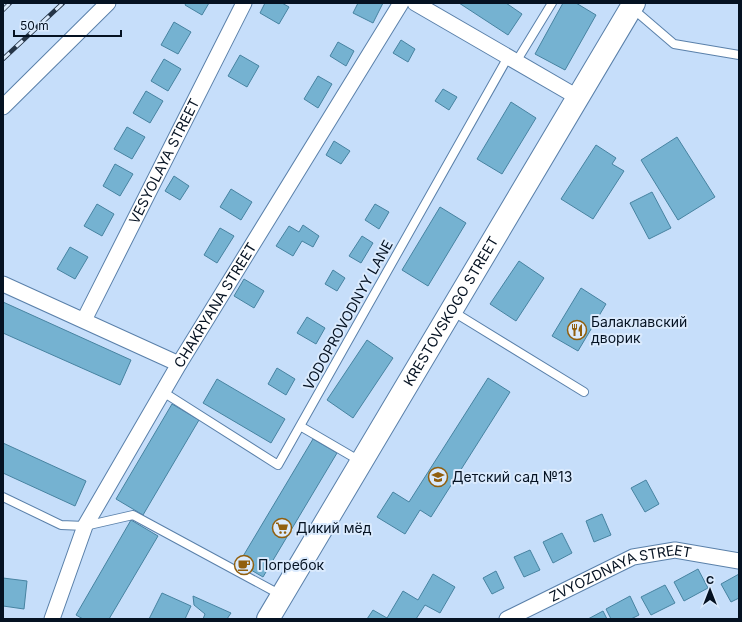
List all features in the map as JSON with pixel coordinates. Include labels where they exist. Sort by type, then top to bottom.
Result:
[{"type":"main road","name":"KRESTOVSKOGO STREET","points":[[268,619],[633,5]]},
{"type":"street","points":[[3,107],[108,3]]},
{"type":"street","name":"VESYOLAYA STREET","points":[[84,320],[244,3]]},
{"type":"street","name":"CHAKRYANA STREET","points":[[52,619],[85,526],[179,364],[401,3]]},
{"type":"street","points":[[415,3],[579,98]]},
{"type":"street","points":[[3,284],[179,364]]},
{"type":"street","name":"ZVYOZDNAYA STREET","points":[[507,619],[633,557],[675,550],[739,561]]},
{"type":"lane","name":"VODOPROVODNYY LANE","points":[[163,392],[278,466],[512,60],[552,3]]},
{"type":"lane","points":[[633,5],[674,44],[739,55]]},
{"type":"lane","points":[[452,311],[584,392]]},
{"type":"lane","points":[[300,426],[362,462]]},
{"type":"lane","points":[[3,497],[62,525],[85,526],[133,515],[281,596]]},
{"type":"building","points":[[186,3],[209,3],[202,15],[185,5]]},
{"type":"building","points":[[265,3],[282,3],[289,7],[279,24],[260,13]]},
{"type":"building","points":[[358,3],[383,3],[373,23],[353,13]]},
{"type":"building","points":[[459,3],[506,3],[522,14],[508,35]]},
{"type":"building","points":[[563,3],[576,3],[596,15],[565,70],[535,54]]},
{"type":"building","points":[[174,22],[191,32],[178,54],[161,45]]},
{"type":"building","points":[[401,40],[415,49],[408,62],[393,53]]},
{"type":"building","points":[[338,42],[354,51],[346,66],[330,56]]},
{"type":"building","points":[[240,55],[259,66],[247,87],[228,76]]},
{"type":"building","points":[[164,59],[181,69],[168,91],[151,81]]},
{"type":"building","points":[[318,76],[332,84],[318,108],[304,99]]},
{"type":"building","points":[[443,89],[457,97],[449,110],[435,101]]},
{"type":"building","points":[[146,91],[163,101],[150,123],[133,113]]},
{"type":"building","points":[[511,102],[536,118],[502,174],[477,159]]},
{"type":"building","points":[[127,127],[145,137],[132,159],[114,149]]},
{"type":"building","points":[[677,137],[715,197],[678,220],[641,160]]},
{"type":"building","points":[[334,141],[350,151],[341,164],[326,155]]},
{"type":"building","points":[[596,145],[616,158],[612,164],[624,171],[593,219],[561,199]]},
{"type":"building","points":[[115,164],[133,174],[120,196],[103,186]]},
{"type":"building","points":[[174,176],[189,186],[180,200],[165,191]]},
{"type":"building","points":[[231,189],[252,202],[241,220],[220,207]]},
{"type":"building","points":[[652,192],[671,228],[649,239],[630,203]]},
{"type":"building","points":[[97,204],[114,214],[102,236],[84,226]]},
{"type":"building","points":[[375,204],[389,212],[379,229],[365,220]]},
{"type":"building","points":[[440,207],[466,223],[428,286],[402,270]]},
{"type":"building","points":[[303,225],[319,236],[313,247],[302,241],[293,256],[276,246],[289,226],[299,232]]},
{"type":"building","points":[[220,228],[234,236],[217,263],[204,255]]},
{"type":"building","points":[[362,236],[373,243],[361,263],[349,256]]},
{"type":"building","points":[[70,247],[88,257],[75,279],[57,269]]},
{"type":"building","points":[[519,261],[544,278],[516,321],[490,304]]},
{"type":"building","points":[[333,270],[345,278],[337,291],[325,284]]},
{"type":"building","points":[[244,279],[264,291],[254,308],[234,296]]},
{"type":"building","points":[[581,288],[606,304],[578,351],[552,336]]},
{"type":"building","points":[[3,302],[131,360],[120,385],[3,333]]},
{"type":"building","points":[[307,317],[325,328],[316,344],[297,333]]},
{"type":"building","points":[[367,340],[393,358],[353,418],[327,400]]},
{"type":"building","points":[[277,368],[295,379],[286,395],[268,384]]},
{"type":"building","points":[[488,378],[510,392],[431,517],[420,510],[405,534],[377,517],[393,492],[409,502]]},
{"type":"building","points":[[217,379],[285,419],[271,443],[203,403]]},
{"type":"building","points":[[172,404],[199,420],[143,515],[116,499]]},
{"type":"building","points":[[313,439],[337,453],[263,577],[239,563]]},
{"type":"building","points":[[3,443],[86,481],[75,506],[3,473]]},
{"type":"building","points":[[646,480],[659,504],[645,512],[631,488]]},
{"type":"building","points":[[602,514],[611,535],[594,542],[586,521]]},
{"type":"building","points":[[131,520],[158,536],[109,619],[83,619],[76,615]]},
{"type":"building","points":[[562,533],[572,553],[553,563],[543,542]]},
{"type":"building","points":[[530,550],[540,570],[524,577],[514,557]]},
{"type":"building","points":[[698,569],[708,588],[684,601],[674,582]]},
{"type":"building","points":[[496,571],[504,588],[492,594],[483,578]]},
{"type":"building","points":[[433,574],[455,587],[440,613],[425,605],[416,619],[367,619],[373,610],[387,618],[403,591],[418,600]]},
{"type":"building","points":[[739,574],[739,598],[731,602],[721,584]]},
{"type":"building","points":[[3,578],[27,581],[24,609],[3,606]]},
{"type":"building","points":[[665,585],[675,603],[651,615],[641,597]]},
{"type":"building","points":[[162,593],[191,606],[185,619],[149,619]]},
{"type":"building","points":[[193,596],[231,613],[227,619],[203,619],[205,614],[194,605]]},
{"type":"building","points":[[630,596],[639,615],[631,619],[611,619],[606,609]]},
{"type":"building","points":[[603,611],[607,619],[588,619]]},
{"type":"railway","points":[[3,10],[10,3]]},
{"type":"railway","points":[[3,59],[63,3]]},
{"type":"place","name":"Балаклавский дворик","points":[[577,330]]},
{"type":"place","name":"Детский сад №13","points":[[438,477]]},
{"type":"place","name":"Дикий мёд","points":[[282,528]]},
{"type":"place","name":"Погребок","points":[[244,565]]}]
